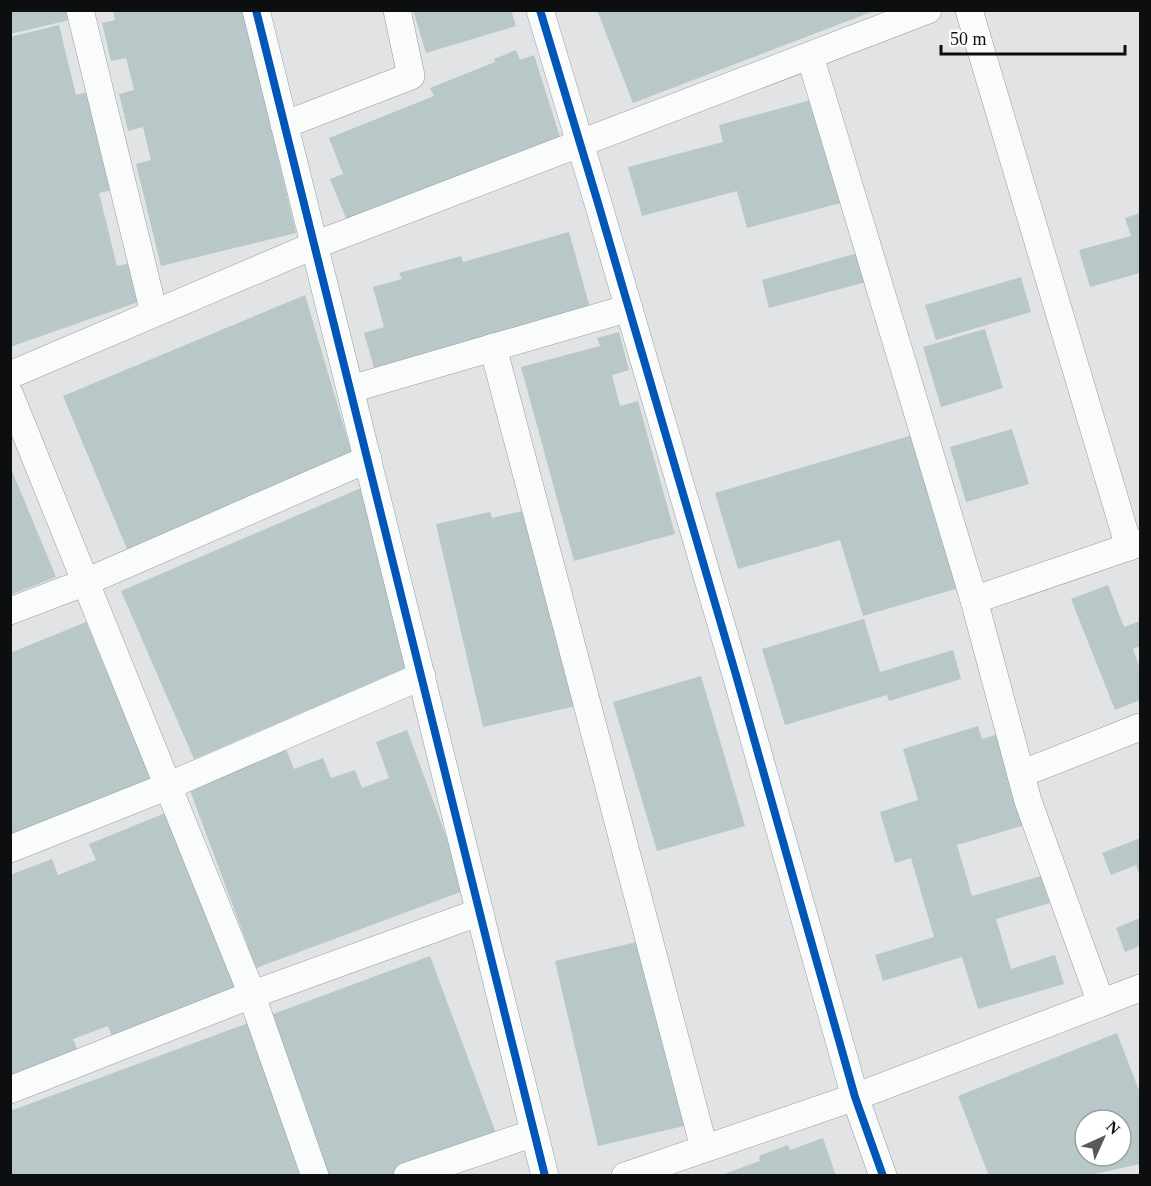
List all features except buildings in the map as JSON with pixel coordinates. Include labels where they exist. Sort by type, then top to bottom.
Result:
[{"type":"street","points":[[80,10],[154,314]]},
{"type":"street","points":[[256,10],[545,1176]]},
{"type":"street","points":[[284,125],[411,76],[397,10]]},
{"type":"street","points":[[540,10],[736,675],[855,1097],[883,1176]]},
{"type":"street","points":[[10,375],[315,245],[928,10]]},
{"type":"street","points":[[969,10],[1135,545],[974,600]]},
{"type":"street","points":[[810,56],[974,600],[1028,801],[1101,1003]]},
{"type":"street","points":[[351,389],[629,308]]},
{"type":"street","points":[[493,347],[704,1148]]},
{"type":"street","points":[[10,395],[251,995],[315,1176]]},
{"type":"street","points":[[10,611],[86,582],[368,459]]},
{"type":"street","points":[[10,849],[168,786],[422,676]]},
{"type":"street","points":[[1021,774],[1140,727]]},
{"type":"street","points":[[10,1090],[251,995],[480,912]]},
{"type":"street","points":[[625,1176],[855,1097],[1140,988]]},
{"type":"street","points":[[407,1176],[534,1133]]},
{"type":"cycle path","points":[[256,10],[545,1176]]},
{"type":"cycle path","points":[[540,10],[736,675],[855,1097],[883,1176]]}]
